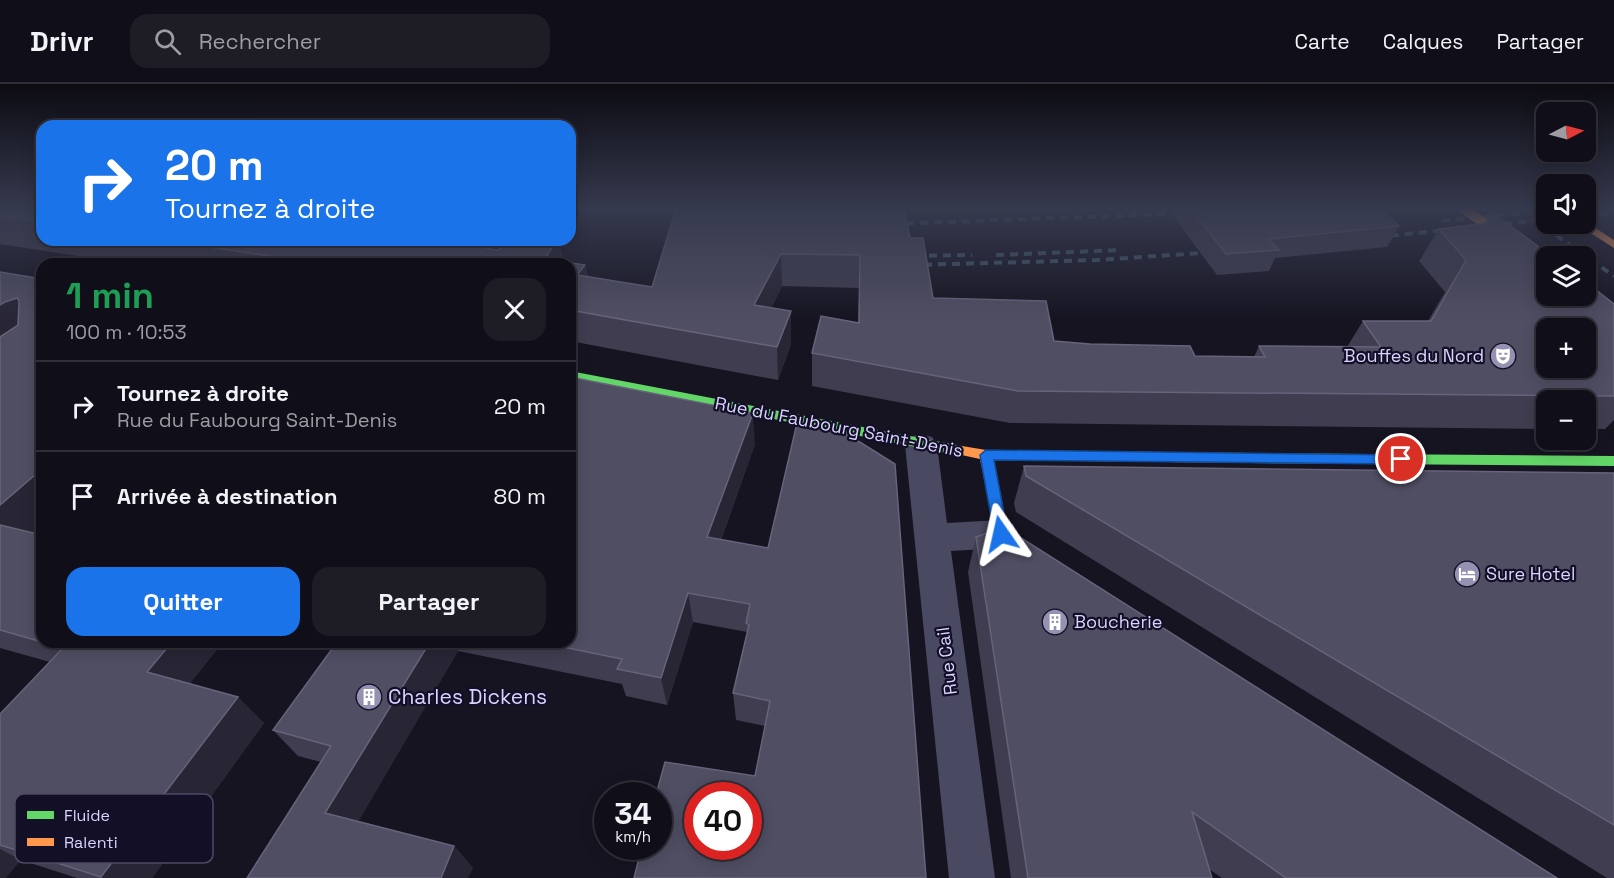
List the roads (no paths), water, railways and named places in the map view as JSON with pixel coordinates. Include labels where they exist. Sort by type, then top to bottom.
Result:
[{"type":"street","name":"Rue du Faubourg Saint-Denis","points":[[576,376],[921,445],[986,455],[1614,461]]},
{"type":"street","name":"Rue Cail","points":[[921,445],[972,878]]},
{"type":"street","points":[[986,455],[1001,534]]},
{"type":"street","points":[[932,538],[1001,534],[1047,562]]},
{"type":"railway","points":[[1571,246],[1614,276]]},
{"type":"railway","points":[[996,255],[1122,250]]},
{"type":"railway","points":[[910,265],[1097,260],[1216,252]]},
{"type":"railway","points":[[915,256],[972,255]]},
{"type":"place","name":"Bouffes du Nord","points":[[1503,356]]},
{"type":"place","name":"Sure Hotel","points":[[1467,574]]},
{"type":"place","name":"Boucherie","points":[[1055,622]]},
{"type":"place","name":"Charles Dickens","points":[[369,697]]}]
